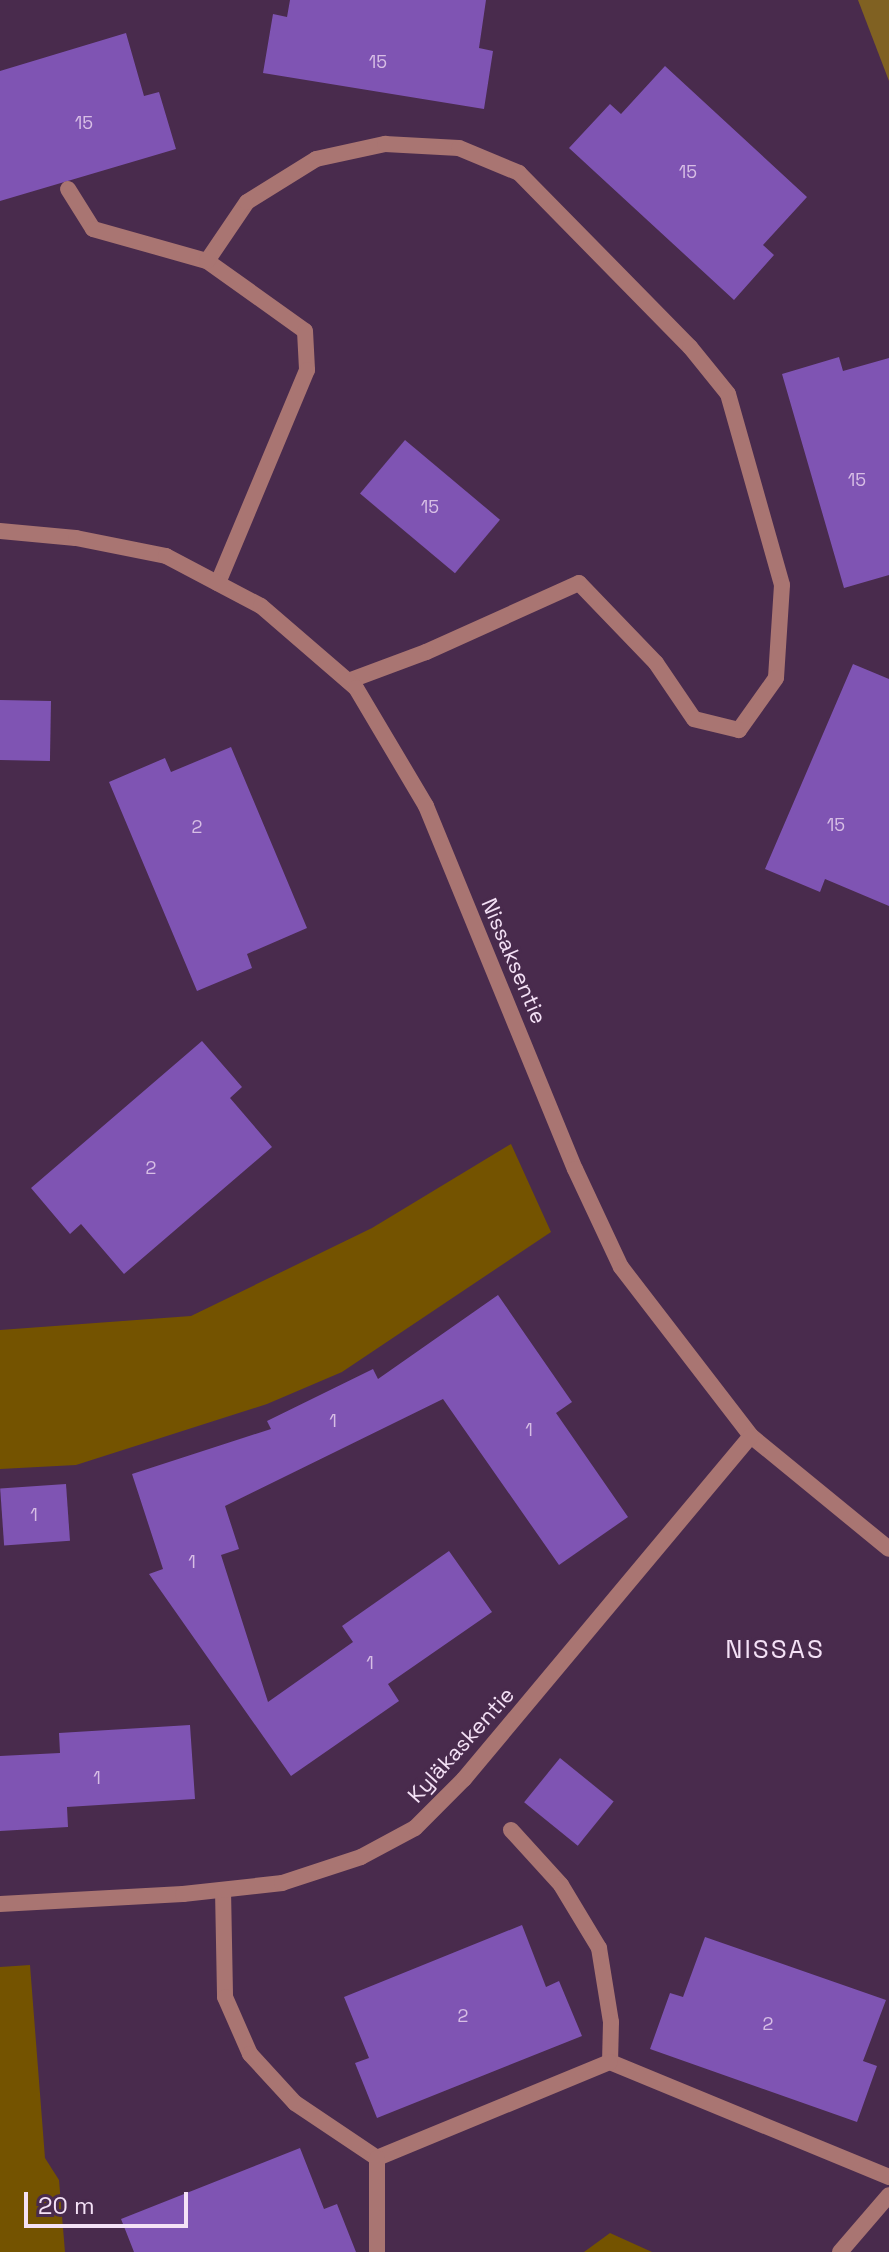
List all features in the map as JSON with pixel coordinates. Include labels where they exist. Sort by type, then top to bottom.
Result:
[{"type":"street","points":[[207,261],[247,202],[316,159],[385,144],[459,148],[519,173],[690,347],[728,394],[782,585],[776,678],[739,730],[694,719],[656,663],[579,583],[426,652],[348,681]]},
{"type":"street","points":[[68,189],[93,229],[207,261],[305,331],[307,370],[218,583]]},
{"type":"street","name":"Nissaksentie","points":[[0,531],[76,538],[166,556],[261,606],[348,681],[426,806],[575,1169],[621,1267],[751,1436],[889,1549]]},
{"type":"street","name":"Kyläkaskentie","points":[[0,1904],[223,1890],[282,1883],[361,1857],[415,1828],[464,1779],[751,1436]]},
{"type":"street","points":[[511,1830],[561,1885],[599,1948],[611,2022],[610,2062]]},
{"type":"street","points":[[223,1890],[225,1997],[250,2054],[295,2103],[377,2158]]},
{"type":"street","points":[[377,2158],[610,2062],[889,2177]]},
{"type":"street","points":[[377,2158],[381,2206],[377,2252]]},
{"type":"street","points":[[840,2252],[889,2195]]},
{"type":"shaded area","points":[[858,0],[889,0],[889,81]]},
{"type":"shaded area","points":[[511,1144],[551,1232],[342,1372],[267,1404],[76,1465],[0,1469],[0,1330],[191,1316],[372,1228]]},
{"type":"shaded area","points":[[30,1965],[45,2158],[59,2180],[65,2252],[0,2252],[0,1967]]},
{"type":"shaded area","points":[[610,2233],[652,2252],[584,2252]]},
{"type":"building","points":[[290,0],[486,0],[479,48],[493,51],[484,109],[263,73],[273,14],[287,17]]},
{"type":"building","points":[[126,33],[144,96],[159,92],[176,149],[0,201],[0,71]]},
{"type":"building","points":[[665,66],[807,197],[763,245],[774,255],[734,300],[569,148],[610,104],[621,114]]},
{"type":"building","points":[[839,357],[843,371],[889,358],[889,575],[844,588],[782,374]]},
{"type":"building","points":[[405,440],[500,520],[455,573],[360,494]]},
{"type":"building","points":[[853,664],[889,679],[889,906],[825,879],[820,892],[765,869]]},
{"type":"building","points":[[0,700],[51,701],[50,761],[0,760]]},
{"type":"building","points":[[231,747],[307,928],[247,954],[252,968],[197,991],[109,782],[165,758],[171,772]]},
{"type":"building","points":[[202,1041],[242,1087],[230,1098],[272,1147],[124,1274],[81,1224],[70,1234],[31,1188]]},
{"type":"building","points":[[498,1295],[572,1402],[556,1413],[628,1517],[559,1565],[443,1399],[225,1506],[239,1549],[221,1555],[268,1702],[353,1642],[342,1626],[449,1551],[492,1612],[388,1684],[399,1701],[291,1776],[149,1574],[163,1569],[132,1474],[271,1429],[267,1421],[373,1369],[378,1379]]},
{"type":"building","points":[[66,1484],[70,1541],[4,1545],[0,1489]]},
{"type":"building","points":[[190,1725],[195,1799],[67,1807],[68,1827],[0,1831],[0,1756],[60,1753],[59,1733]]},
{"type":"building","points":[[560,1758],[614,1801],[578,1846],[524,1802]]},
{"type":"building","points":[[522,1925],[546,1987],[559,1981],[582,2036],[377,2118],[355,2063],[369,2058],[344,1997]]},
{"type":"building","points":[[705,1937],[886,2000],[863,2061],[877,2066],[857,2122],[650,2049],[670,1993],[683,1997]]},
{"type":"building","points":[[300,2148],[324,2209],[337,2204],[356,2252],[134,2252],[121,2219]]},
{"type":"district","name":"NISSAS","points":[[775,1650]]}]
